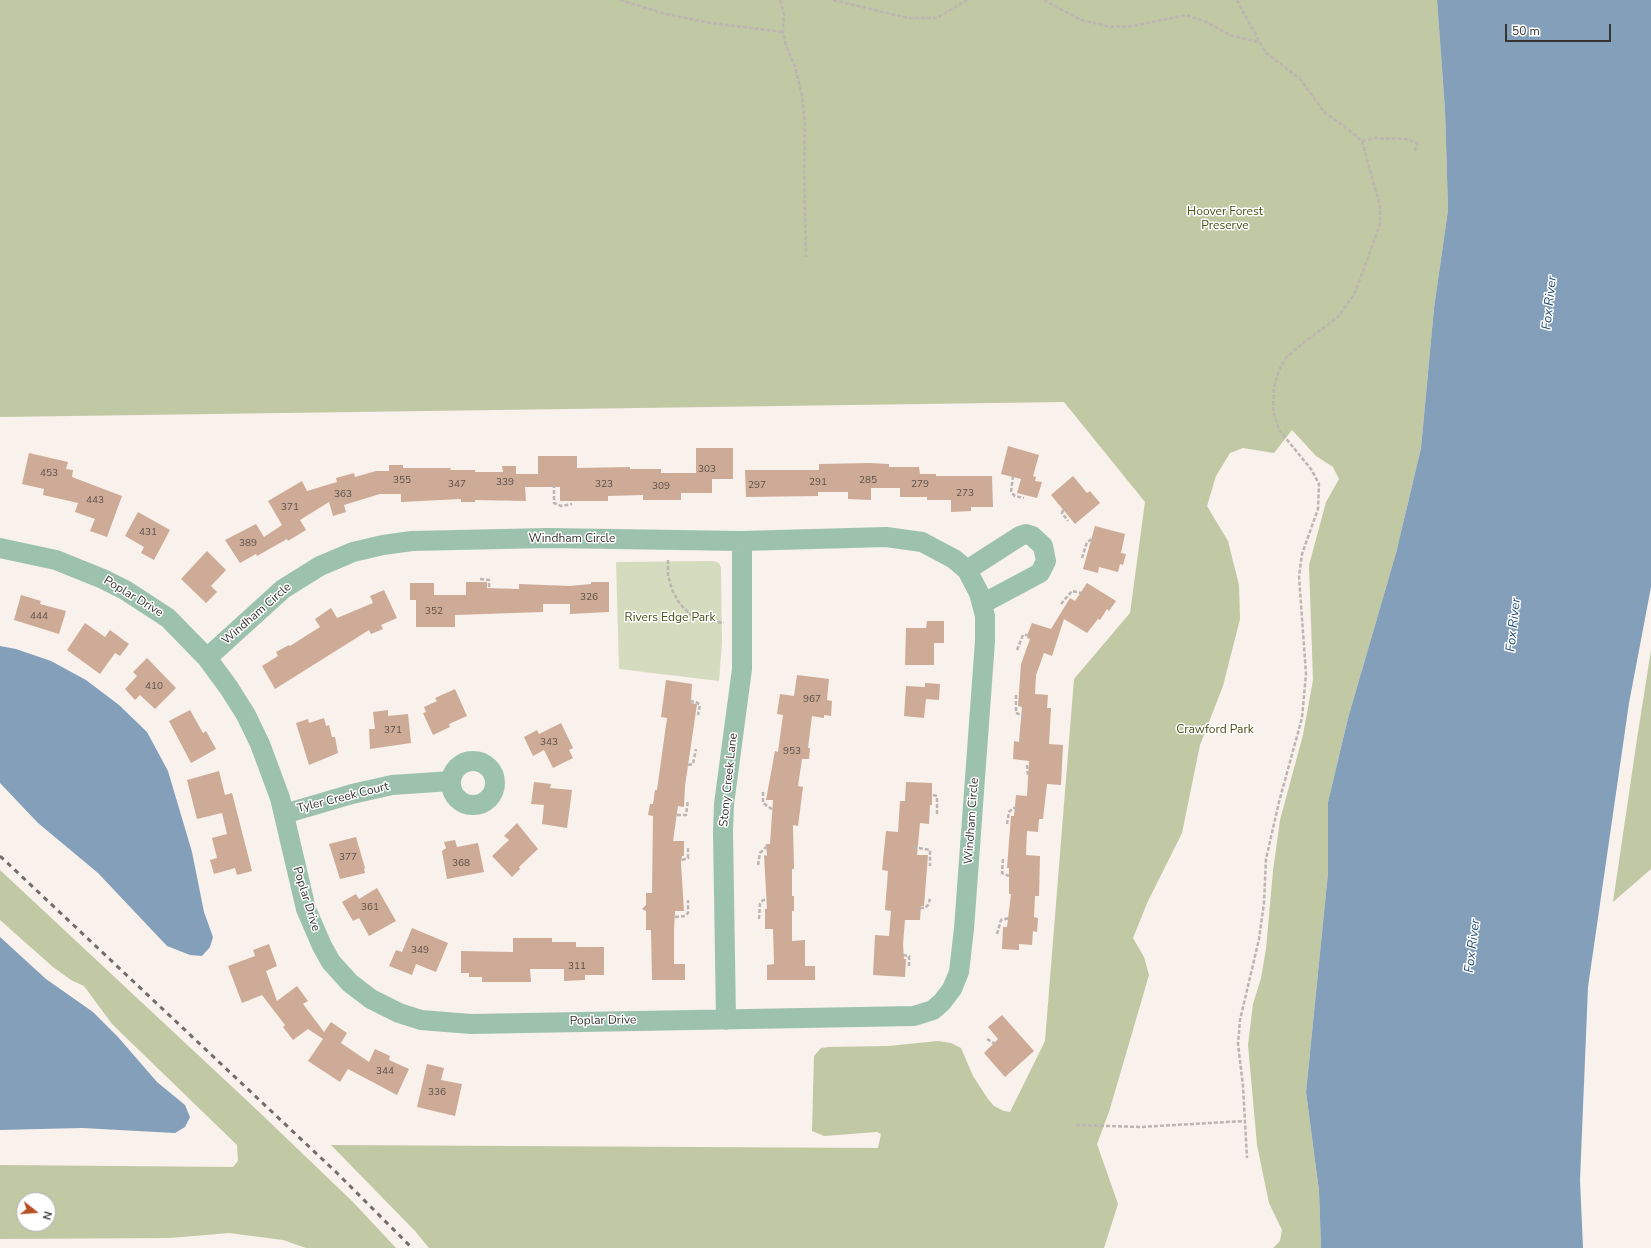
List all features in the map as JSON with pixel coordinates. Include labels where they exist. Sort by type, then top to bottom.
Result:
[{"type":"street","points":[[967,570],[1020,536],[1026,534],[1039,540],[1043,546],[1046,561],[1040,573],[982,604]]},
{"type":"street","name":"Windham Circle","points":[[207,658],[283,588],[320,566],[353,552],[412,541],[548,538],[742,541],[902,538],[922,542],[937,549],[954,559],[967,570],[974,580],[985,616],[985,641],[962,959],[959,972],[952,989],[942,1002],[933,1010],[914,1016]]},
{"type":"street","name":"Stony Creek Lane","points":[[726,1020],[724,817],[742,669],[742,541]]},
{"type":"street","name":"Poplar Drive","points":[[0,548],[56,560],[103,579],[125,590],[168,618],[207,658],[229,688],[257,738],[271,770],[284,814],[306,909],[322,946],[332,962],[350,983],[371,999],[399,1013],[421,1020],[471,1024],[914,1016]]},
{"type":"street","name":"Tyler Creek Court","points":[[284,814],[352,794],[392,785],[451,781]]},
{"type":"path","points":[[620,0],[666,14],[710,23],[783,32]]},
{"type":"path","points":[[780,0],[784,14],[783,32],[786,46],[795,66],[802,96],[805,127],[804,172],[806,257]]},
{"type":"path","points":[[834,0],[908,18],[937,18],[967,0]]},
{"type":"path","points":[[1044,0],[1081,20],[1111,27],[1133,26],[1186,16],[1204,21],[1232,36],[1259,42]]},
{"type":"path","points":[[1237,0],[1259,42],[1266,52],[1300,79],[1325,113],[1345,126],[1362,141],[1380,206],[1380,224],[1355,293],[1347,306],[1330,324],[1307,340],[1286,358],[1279,370],[1274,387],[1273,411],[1278,430],[1311,469],[1319,484],[1318,509],[1302,554],[1299,576],[1306,674],[1302,718],[1279,802],[1266,859],[1264,903],[1259,939],[1240,1020],[1238,1044],[1243,1086],[1247,1158]]},
{"type":"path","points":[[1362,141],[1375,138],[1406,139],[1417,143],[1415,151]]},
{"type":"path","points":[[1013,476],[1011,492],[1015,496],[1024,498]]},
{"type":"path","points":[[554,484],[554,503],[561,506],[572,504]]},
{"type":"path","points":[[1063,510],[1062,514],[1068,521]]},
{"type":"path","points":[[1082,558],[1087,542],[1092,539]]},
{"type":"path","points":[[668,560],[668,576],[673,592],[680,604],[691,614],[704,620],[724,623]]},
{"type":"path","points":[[480,579],[489,580],[489,588]]},
{"type":"path","points":[[1061,604],[1072,591],[1081,593]]},
{"type":"path","points":[[1017,650],[1023,635],[1029,635]]},
{"type":"path","points":[[1016,695],[1016,713],[1024,716]]},
{"type":"path","points":[[690,701],[696,702],[700,705],[698,715]]},
{"type":"path","points":[[688,765],[693,764],[696,749]]},
{"type":"path","points":[[1027,764],[1028,775]]},
{"type":"path","points":[[763,792],[763,803],[773,810]]},
{"type":"path","points":[[933,795],[937,796],[937,815]]},
{"type":"path","points":[[677,815],[686,814],[688,800]]},
{"type":"path","points":[[1007,824],[1009,812],[1013,808],[1017,808]]},
{"type":"path","points":[[758,865],[760,853],[766,846]]},
{"type":"path","points":[[913,847],[930,850],[930,866]]},
{"type":"path","points":[[682,860],[688,858],[688,848]]},
{"type":"path","points":[[1004,859],[1002,873],[1008,876]]},
{"type":"path","points":[[920,908],[925,908],[928,905],[930,898]]},
{"type":"path","points":[[675,917],[685,916],[688,913],[688,900]]},
{"type":"path","points":[[759,918],[760,904],[763,900],[766,900]]},
{"type":"path","points":[[997,934],[1001,920],[1009,918]]},
{"type":"path","points":[[904,955],[909,956],[908,967]]},
{"type":"path","points":[[987,1039],[998,1045]]},
{"type":"path","points":[[1076,1125],[1140,1127],[1245,1121]]},
{"type":"green space","name":"Hoover Forest Preserve","points":[[0,0],[1437,0],[1445,110],[1448,210],[1434,308],[1421,448],[1396,553],[1348,718],[1328,802],[1328,873],[1306,1092],[1319,1191],[1321,1248],[1273,1248],[1280,1241],[1282,1230],[1269,1203],[1257,1145],[1248,1045],[1253,1004],[1261,978],[1266,949],[1273,871],[1280,820],[1303,735],[1313,680],[1309,565],[1326,502],[1339,479],[1333,467],[1316,456],[1292,430],[1274,453],[1243,448],[1230,453],[1216,476],[1207,506],[1228,541],[1239,585],[1240,619],[1223,686],[1200,745],[1182,833],[1148,901],[1133,938],[1144,957],[1149,975],[1109,1112],[1097,1144],[1118,1204],[1104,1248],[429,1248],[415,1231],[331,1145],[878,1148],[881,1134],[877,1132],[824,1136],[812,1131],[814,1056],[821,1048],[829,1047],[888,1046],[938,1041],[951,1043],[961,1048],[973,1076],[988,1099],[994,1106],[1010,1112],[1045,1041],[1074,679],[1130,613],[1145,502],[1064,402],[0,417]]},
{"type":"green space","name":"Rivers Edge Park","points":[[713,561],[719,563],[721,568],[722,643],[719,681],[619,669],[616,562]]},
{"type":"green space","points":[[1651,650],[1651,869],[1613,902],[1637,739]]},
{"type":"green space","points":[[0,870],[257,1110],[353,1202],[396,1248],[306,1248],[283,1240],[229,1233],[170,1238],[0,1239],[0,1165],[233,1167],[238,1161],[237,1145],[112,1024],[84,986],[71,980],[53,967],[0,920]]},
{"type":"water","name":"Fox River","points":[[1437,0],[1651,0],[1651,587],[1629,703],[1588,987],[1580,1180],[1583,1248],[1321,1248],[1319,1191],[1306,1092],[1328,873],[1328,802],[1348,718],[1396,553],[1421,448],[1434,308],[1448,210],[1445,110]]},
{"type":"water","points":[[0,646],[16,649],[51,661],[86,680],[119,705],[147,732],[168,771],[192,852],[204,912],[213,937],[210,947],[202,956],[190,955],[167,946],[98,873],[38,823],[0,783]]},
{"type":"water","points":[[0,937],[46,979],[93,1012],[118,1037],[157,1082],[185,1105],[190,1117],[185,1127],[175,1133],[82,1128],[0,1130]]},
{"type":"building","points":[[1008,446],[1039,455],[1033,476],[1036,477],[1035,481],[1042,482],[1037,498],[1017,493],[1021,479],[1001,474]]},
{"type":"building","points":[[696,448],[733,448],[733,479],[712,479],[712,493],[681,493],[681,500],[643,500],[643,495],[608,496],[608,501],[560,501],[560,487],[525,487],[526,501],[475,500],[475,502],[461,502],[461,499],[401,502],[401,494],[380,494],[344,505],[346,512],[333,516],[329,502],[300,520],[306,530],[288,541],[287,539],[257,556],[256,554],[240,563],[225,540],[256,524],[264,537],[282,525],[268,501],[302,481],[307,491],[337,482],[336,478],[354,473],[355,477],[376,471],[389,471],[389,465],[403,465],[403,468],[451,468],[450,470],[475,470],[475,472],[503,472],[502,466],[516,466],[516,474],[538,474],[538,456],[577,456],[577,468],[630,467],[630,469],[661,469],[661,473],[696,473]]},
{"type":"building","points":[[29,453],[68,462],[66,469],[73,470],[72,477],[122,496],[107,537],[90,531],[95,519],[75,512],[78,503],[43,495],[44,489],[22,484]]},
{"type":"building","points":[[819,464],[889,464],[889,467],[919,467],[920,474],[936,474],[936,476],[992,476],[993,507],[971,507],[971,511],[951,512],[951,500],[927,500],[927,497],[900,497],[900,488],[871,488],[871,500],[848,499],[848,492],[818,492],[818,496],[746,497],[745,470],[819,470]]},
{"type":"building","points":[[1073,476],[1087,493],[1090,491],[1100,503],[1075,524],[1051,495]]},
{"type":"building","points":[[138,512],[170,530],[154,560],[141,553],[144,547],[125,536]]},
{"type":"building","points":[[1095,526],[1125,534],[1121,553],[1126,554],[1123,565],[1120,564],[1118,572],[1099,567],[1098,573],[1083,569]]},
{"type":"building","points":[[207,551],[226,570],[211,586],[217,592],[206,603],[181,579]]},
{"type":"building","points":[[466,582],[487,582],[487,588],[519,589],[519,584],[570,586],[591,584],[591,582],[609,582],[609,612],[570,614],[570,604],[543,604],[543,612],[455,615],[455,627],[416,627],[416,600],[410,600],[410,583],[434,583],[434,595],[466,595]]},
{"type":"building","points":[[1087,583],[1116,601],[1109,611],[1107,609],[1100,620],[1098,619],[1087,633],[1064,619],[1052,656],[1044,653],[1036,675],[1035,694],[1048,695],[1047,708],[1051,708],[1049,744],[1063,745],[1061,785],[1047,784],[1043,819],[1039,819],[1038,832],[1027,831],[1026,855],[1040,856],[1039,896],[1035,896],[1034,917],[1038,918],[1037,932],[1033,931],[1032,945],[1019,944],[1019,950],[1002,949],[1003,927],[1007,927],[1011,894],[1009,894],[1009,868],[1007,868],[1011,816],[1014,816],[1016,795],[1027,796],[1029,761],[1013,759],[1014,741],[1019,742],[1022,707],[1018,706],[1021,664],[1030,639],[1027,638],[1028,633],[1032,623],[1051,629],[1070,598],[1075,601]]},
{"type":"building","points":[[384,590],[397,618],[381,625],[383,629],[371,634],[369,630],[275,689],[262,666],[278,656],[276,652],[289,645],[290,646],[320,627],[315,619],[331,608],[337,618],[373,603],[370,596]]},
{"type":"building","points":[[21,595],[41,601],[40,604],[66,611],[59,634],[14,620]]},
{"type":"building","points":[[927,621],[944,621],[944,643],[934,643],[934,665],[905,665],[906,628],[926,628]]},
{"type":"building","points":[[85,623],[105,637],[110,630],[129,644],[120,656],[115,653],[100,674],[67,650]]},
{"type":"building","points":[[147,658],[176,688],[155,709],[140,695],[135,700],[125,689],[137,676],[133,672]]},
{"type":"building","points":[[797,675],[829,679],[827,700],[832,701],[831,716],[824,715],[824,718],[812,716],[808,748],[810,748],[809,759],[802,759],[798,786],[803,787],[798,826],[793,825],[794,869],[792,869],[792,896],[794,896],[794,911],[792,911],[792,941],[805,940],[805,966],[815,966],[815,980],[767,980],[767,965],[774,964],[773,929],[765,929],[765,909],[767,909],[764,855],[767,856],[766,844],[770,844],[773,800],[766,800],[775,751],[778,752],[783,715],[777,714],[780,694],[794,696]]},
{"type":"building","points":[[666,680],[692,684],[691,703],[697,704],[685,786],[684,807],[678,806],[673,841],[684,841],[684,856],[682,856],[681,864],[684,911],[675,911],[674,964],[685,964],[685,980],[652,980],[651,930],[646,930],[646,911],[642,909],[646,905],[646,893],[652,893],[653,816],[648,815],[650,804],[653,804],[655,790],[657,790],[667,718],[661,717]]},
{"type":"building","points":[[925,683],[940,684],[939,700],[926,699],[924,718],[904,716],[906,686],[925,687]]},
{"type":"building","points":[[455,689],[467,716],[449,724],[450,727],[433,735],[423,713],[426,712],[424,707],[437,701],[435,698]]},
{"type":"building","points":[[190,710],[203,733],[206,731],[216,749],[191,763],[169,721]]},
{"type":"building","points":[[388,710],[388,716],[408,714],[411,743],[370,749],[369,729],[375,729],[373,712]]},
{"type":"building","points":[[324,718],[326,726],[329,725],[332,737],[335,737],[338,753],[309,765],[296,723],[308,719],[309,723]]},
{"type":"building","points":[[561,723],[573,748],[569,750],[573,758],[553,768],[544,750],[533,756],[524,737],[537,730],[539,734]]},
{"type":"building","points":[[219,771],[225,795],[232,793],[252,871],[237,875],[235,868],[214,874],[210,860],[217,858],[212,838],[227,834],[222,813],[197,819],[187,780]]},
{"type":"building","points":[[534,782],[551,784],[550,788],[572,790],[567,828],[542,824],[544,805],[531,804]]},
{"type":"building","points":[[906,782],[932,783],[932,805],[930,805],[929,824],[920,823],[917,855],[928,855],[924,906],[921,906],[920,920],[905,920],[903,944],[904,959],[906,959],[905,977],[873,975],[875,935],[889,936],[891,911],[885,910],[888,871],[882,870],[886,831],[898,832],[900,801],[905,801]]},
{"type":"building","points":[[517,823],[538,849],[519,867],[520,869],[512,877],[492,856],[509,840],[504,836]]},
{"type":"building","points":[[356,837],[365,868],[365,873],[340,879],[329,844]]},
{"type":"building","points":[[455,840],[457,847],[478,843],[484,872],[447,879],[442,851],[446,848],[444,842]]},
{"type":"building","points":[[377,888],[396,921],[369,936],[359,918],[353,921],[342,902],[356,894],[359,899]]},
{"type":"building","points":[[412,928],[448,943],[436,972],[416,964],[412,975],[389,966],[396,950],[402,952]]},
{"type":"building","points":[[513,938],[552,938],[552,942],[576,942],[576,947],[604,947],[604,975],[585,975],[585,980],[564,981],[564,969],[530,969],[531,982],[482,982],[482,977],[469,977],[469,973],[461,973],[461,951],[513,952]]},
{"type":"building","points":[[269,944],[277,966],[266,971],[277,1001],[297,986],[308,1001],[303,1004],[324,1032],[331,1022],[347,1033],[341,1043],[369,1062],[375,1049],[390,1056],[389,1060],[409,1069],[397,1095],[348,1069],[340,1082],[308,1061],[323,1039],[308,1029],[293,1040],[283,1027],[285,1025],[262,995],[242,1003],[228,966],[255,956],[253,950]]},
{"type":"building","points":[[1002,1015],[1034,1051],[1005,1077],[984,1053],[998,1039],[988,1027]]},
{"type":"building","points":[[427,1064],[444,1068],[441,1080],[462,1084],[455,1116],[417,1107]]},
{"type":"railway","points":[[0,856],[337,1173],[412,1248]]},
{"type":"park label","name":"Crawford Park","points":[[1215,730]]}]
